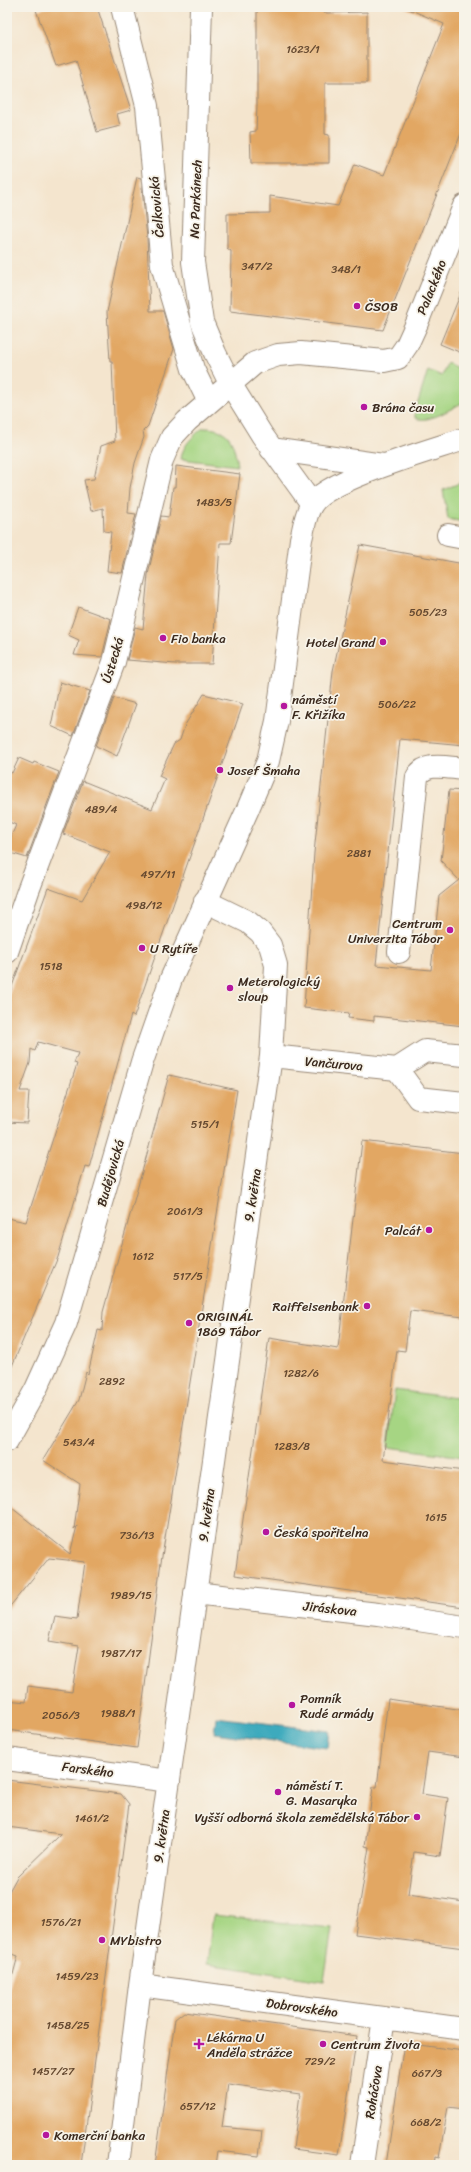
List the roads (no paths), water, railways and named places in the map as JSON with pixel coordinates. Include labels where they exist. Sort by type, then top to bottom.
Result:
[{"type":"street","name":"Čelkovická","points":[[122,7],[148,106],[162,265],[193,369],[209,402]]},
{"type":"street","name":"Na Parkánech","points":[[201,7],[193,262],[202,322],[231,385]]},
{"type":"street","name":"Palackého","points":[[231,385],[255,363],[278,355],[301,353],[392,361],[398,358],[407,345],[417,322],[464,206]]},
{"type":"street","name":"Ústecká","points":[[7,952],[28,891],[114,662],[162,460],[172,437],[187,421],[231,385]]},
{"type":"street","points":[[231,385],[271,448],[312,504]]},
{"type":"street","points":[[205,901],[247,811],[272,746],[277,720],[301,539],[305,520],[312,504],[322,494],[383,465],[464,439]]},
{"type":"street","points":[[271,448],[383,465]]},
{"type":"street","points":[[399,952],[417,777],[420,772],[432,767],[464,769]]},
{"type":"street","name":"9. května","points":[[118,2165],[140,1985],[272,1056],[276,965],[270,945],[260,932],[248,922],[205,901]]},
{"type":"street","name":"Budějovická","points":[[7,1441],[36,1389],[66,1323],[142,1062],[172,979],[205,901]]},
{"type":"street","points":[[464,1055],[425,1051],[397,1069],[418,1098],[464,1102]]},
{"type":"street","name":"Vančurova","points":[[272,1056],[397,1069]]},
{"type":"street","name":"Jiráskova","points":[[195,1592],[378,1614],[464,1627]]},
{"type":"street","name":"Farského","points":[[7,1759],[169,1781]]},
{"type":"street","name":"Dobrovského","points":[[140,1985],[464,2029]]},
{"type":"street","name":"Roháčova","points":[[362,2165],[384,2018]]},
{"type":"water","points":[[216,1717],[329,1731],[327,1748],[214,1733]]},
{"type":"place","name":"ČSOB","points":[[357,306]]},
{"type":"place","name":"Brána času","points":[[364,407]]},
{"type":"place","name":"Fio banka","points":[[163,638]]},
{"type":"place","name":"Hotel Grand","points":[[383,642]]},
{"type":"place","name":"náměstí F. Křižíka","points":[[284,706]]},
{"type":"place","name":"Josef Šmaha","points":[[220,770]]},
{"type":"place","name":"Centrum Univerzita Tábor","points":[[450,930]]},
{"type":"place","name":"U Rytíře","points":[[142,948]]},
{"type":"place","name":"Meterologický sloup","points":[[230,988]]},
{"type":"place","name":"Palcát","points":[[429,1230]]},
{"type":"place","name":"Raiffeisenbank","points":[[367,1306]]},
{"type":"place","name":"ORIGINÁL 1869 Tábor","points":[[189,1323]]},
{"type":"place","name":"Česká spořitelna","points":[[266,1532]]},
{"type":"place","name":"Pomník Rudé armády","points":[[292,1705]]},
{"type":"place","name":"náměstí T. G. Masaryka","points":[[278,1792]]},
{"type":"place","name":"Vyšší odborná škola zemědělská Tábor","points":[[417,1817]]},
{"type":"place","name":"MYbistro","points":[[102,1940]]},
{"type":"place","name":"Lékárna U Anděla strážce","points":[[199,2044]]},
{"type":"place","name":"Centrum Života","points":[[323,2044]]},
{"type":"place","name":"Komerční banka","points":[[46,2135]]}]
